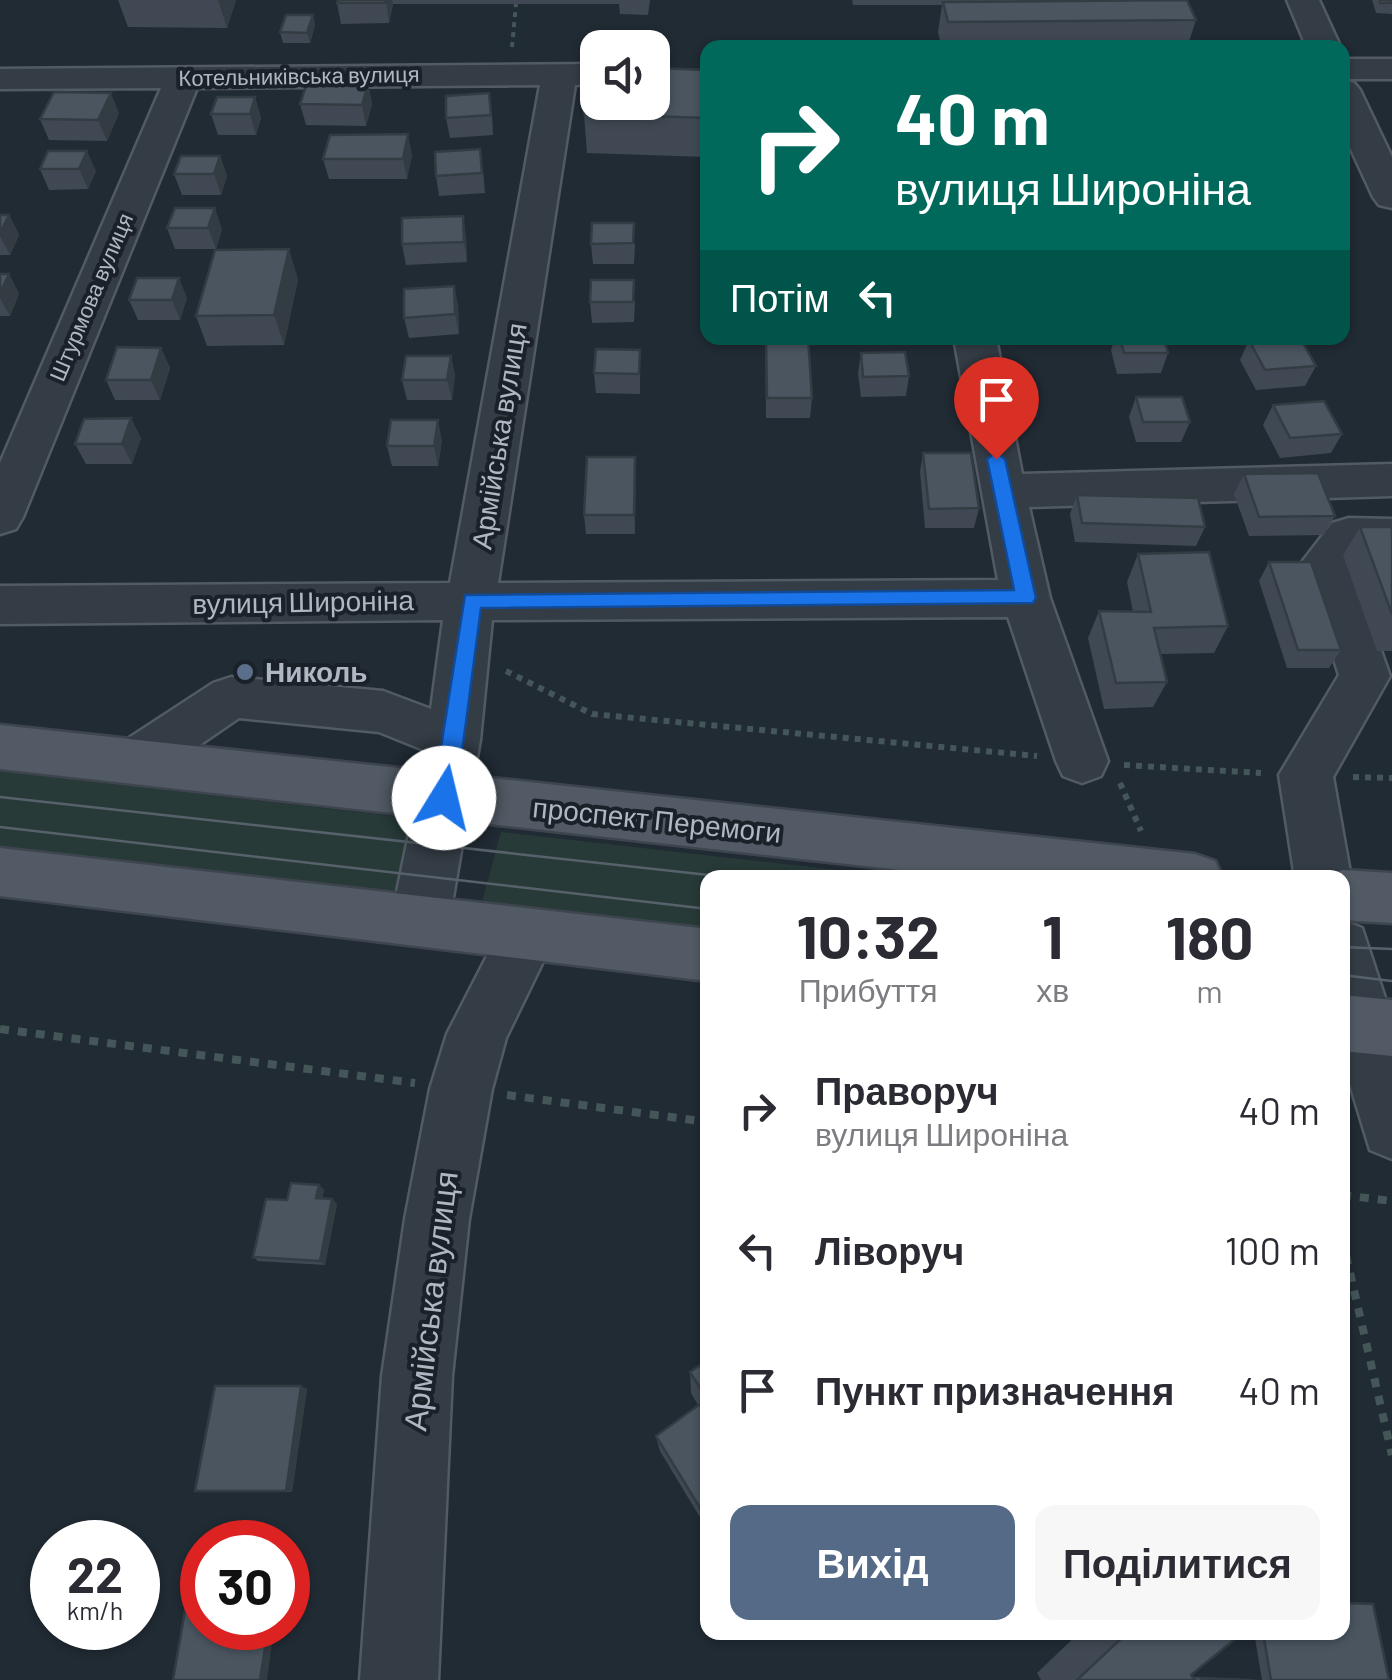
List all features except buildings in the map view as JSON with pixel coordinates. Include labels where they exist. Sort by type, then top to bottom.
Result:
[{"type":"main road","name":"проспект Перемоги","points":[[0,747],[1119,870]]},
{"type":"main road","points":[[0,872],[700,954]]},
{"type":"main road","points":[[1350,895],[1392,898]]},
{"type":"street","points":[[1303,0],[1320,40]]},
{"type":"street","points":[[1350,69],[1392,69]]},
{"type":"street","name":"Котельниківська вулиця","points":[[0,79],[578,74]]},
{"type":"street","name":"Армійська вулиця","points":[[420,920],[454,740],[472,600],[578,74]]},
{"type":"street","name":"Штурмова вулиця","points":[[0,517],[183,78]]},
{"type":"street","points":[[1350,107],[1392,197]]},
{"type":"street","points":[[976,345],[1026,598],[1097,762]]},
{"type":"street","points":[[1002,491],[1392,480]]},
{"type":"street","points":[[1322,870],[1306,775],[1378,676],[1326,562],[1349,535],[1392,536]]},
{"type":"street","name":"вулиця Широніна","points":[[0,606],[1026,598]]},
{"type":"street","points":[[134,762],[231,698],[383,712],[454,740]]},
{"type":"street","name":"Армійська вулиця","points":[[399,1680],[416,1376],[437,1219],[461,1088],[477,1034],[526,936]]},
{"type":"street","points":[[1350,973],[1392,1128]]},
{"type":"path","points":[[510,73],[516,4]]},
{"type":"path","points":[[463,650],[592,714],[1097,762],[1392,778]]},
{"type":"path","points":[[1097,762],[1147,843]]},
{"type":"path","points":[[0,1029],[700,1121]]},
{"type":"path","points":[[1350,1196],[1392,1201]]},
{"type":"path","points":[[1350,1273],[1392,1455]]},
{"type":"green space","points":[[0,771],[426,820],[405,898],[0,848]]},
{"type":"green space","points":[[501,832],[837,870],[700,870],[700,931],[482,902]]},
{"type":"tram line","points":[[0,797],[700,874]]},
{"type":"tram line","points":[[0,827],[700,908]]},
{"type":"tram line","points":[[1350,947],[1392,949]]},
{"type":"tram line","points":[[1350,976],[1392,981]]},
{"type":"place","name":"Николь","points":[[245,672]]},
{"type":"route","points":[[444,798],[472,600],[1026,598],[996,459]]}]
